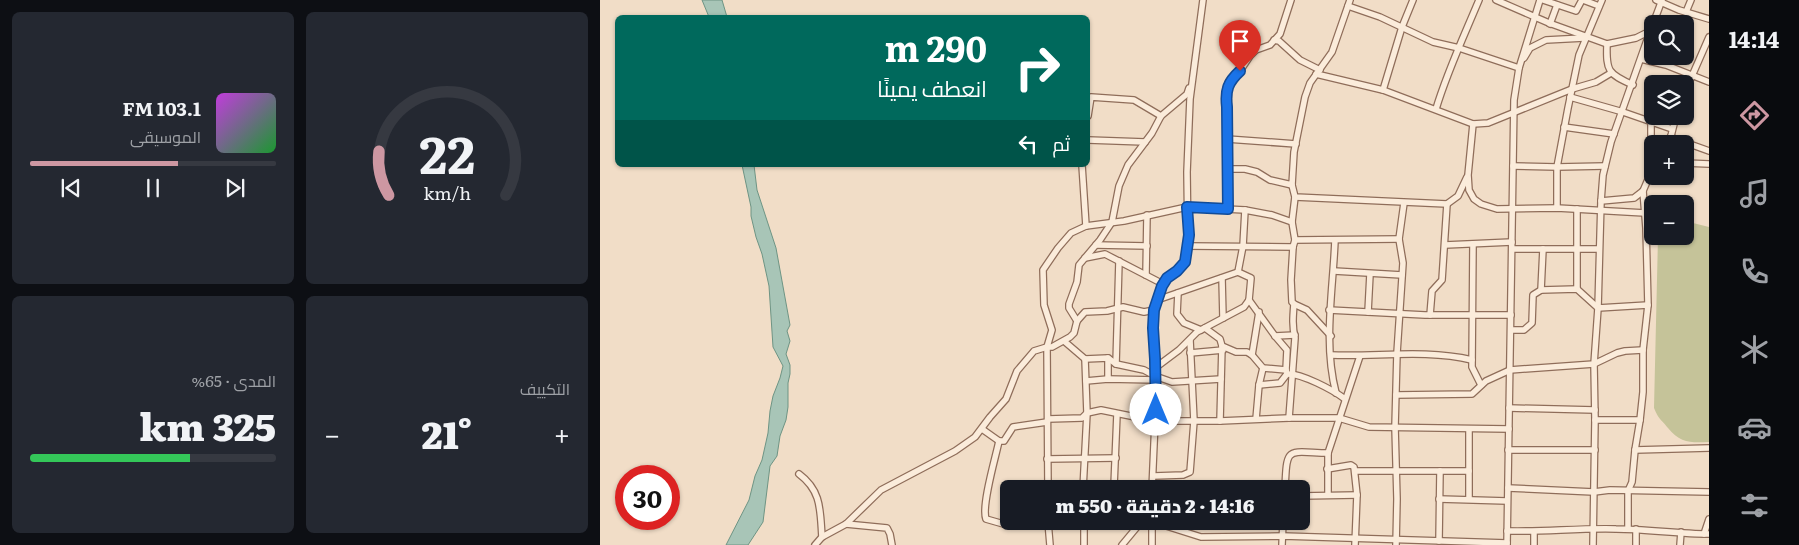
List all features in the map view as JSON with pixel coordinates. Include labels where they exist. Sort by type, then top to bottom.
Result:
[{"type":"street","points":[[1154,480],[1156,378],[1153,328],[1154,310],[1163,284],[1185,262],[1188,246],[1187,207],[1190,99],[1203,0]]},
{"type":"street","points":[[1228,209],[1226,96],[1230,81],[1256,50],[1270,45],[1280,34],[1291,0]]},
{"type":"street","points":[[1383,90],[1402,27],[1413,0]]},
{"type":"street","points":[[1436,109],[1445,79],[1452,68],[1479,0]]},
{"type":"street","points":[[1496,0],[1550,24],[1607,44],[1628,40],[1644,31]]},
{"type":"street","points":[[1179,530],[1201,537],[1283,536],[1355,538],[1396,542],[1439,541],[1507,544],[1514,100],[1519,68],[1534,17],[1542,0],[1576,12],[1582,0],[1600,3],[1579,55],[1570,97],[1557,167],[1557,208]]},
{"type":"street","points":[[1686,12],[1691,0]]},
{"type":"street","points":[[1656,15],[1660,1],[1709,19]]},
{"type":"street","points":[[1259,385],[1280,383],[1288,373],[1294,350],[1295,336],[1292,316],[1294,304],[1292,302],[1291,280],[1292,247],[1295,240],[1292,222],[1295,197],[1292,185],[1296,144],[1305,97],[1310,83],[1332,52],[1349,3],[1434,42],[1459,48],[1519,68]]},
{"type":"street","points":[[1550,24],[1557,5]]},
{"type":"street","points":[[1692,74],[1709,37]]},
{"type":"street","points":[[1519,68],[1530,48],[1546,40],[1587,38]]},
{"type":"street","points":[[1274,40],[1279,41],[1300,60],[1318,72],[1383,90],[1473,124],[1488,123],[1572,89],[1596,82],[1611,73]]},
{"type":"street","points":[[1607,44],[1606,64],[1611,73],[1633,85]]},
{"type":"street","points":[[1593,545],[1594,364],[1598,308],[1600,210],[1605,166],[1614,134],[1644,53]]},
{"type":"street","points":[[1642,59],[1692,74],[1709,82]]},
{"type":"street","points":[[1077,321],[1068,304],[1077,282],[1079,265],[1112,222],[1119,186],[1128,165],[1161,116],[1187,94],[1192,79]]},
{"type":"street","points":[[1090,103],[1091,97],[1134,100],[1161,116]]},
{"type":"street","points":[[1570,97],[1644,120]]},
{"type":"street","points":[[1473,124],[1468,175],[1469,190],[1474,199],[1481,204],[1512,209],[1557,208],[1644,213]]},
{"type":"street","points":[[1660,125],[1672,129]]},
{"type":"street","points":[[1670,135],[1673,125]]},
{"type":"street","points":[[1564,127],[1614,134]]},
{"type":"street","points":[[1227,139],[1296,144]]},
{"type":"street","points":[[1090,140],[1145,142]]},
{"type":"street","points":[[1694,147],[1709,151]]},
{"type":"street","points":[[1694,163],[1709,164]]},
{"type":"street","points":[[1513,166],[1605,166]]},
{"type":"street","points":[[1082,167],[1086,226]]},
{"type":"street","points":[[1227,170],[1245,169],[1257,172],[1270,180],[1292,185]]},
{"type":"street","points":[[1295,197],[1447,204],[1458,196],[1468,175]]},
{"type":"street","points":[[1644,202],[1643,191],[1646,185]]},
{"type":"street","points":[[1601,201],[1634,198],[1643,191]]},
{"type":"street","points":[[1396,542],[1395,427],[1397,353],[1403,264],[1399,239],[1404,203]]},
{"type":"street","points":[[1430,315],[1432,291],[1442,280],[1447,204]]},
{"type":"street","points":[[1048,480],[1047,347],[1052,330],[1044,305],[1043,270],[1064,240],[1071,233],[1086,226],[1187,207],[1245,210],[1272,215],[1292,222]]},
{"type":"street","points":[[1577,209],[1577,289]]},
{"type":"street","points":[[1238,272],[1243,246],[1245,210]]},
{"type":"street","points":[[1146,275],[1147,216]]},
{"type":"street","points":[[1295,240],[1399,239]]},
{"type":"street","points":[[1335,240],[1334,271],[1329,310],[1330,355],[1336,393]]},
{"type":"street","points":[[1445,245],[1472,244],[1542,249],[1600,249]]},
{"type":"street","points":[[1472,244],[1472,367],[1481,385]]},
{"type":"street","points":[[1096,245],[1147,246]]},
{"type":"street","points":[[1628,529],[1628,491],[1632,482],[1634,450],[1643,392],[1643,350],[1648,305],[1646,245]]},
{"type":"street","points":[[1188,246],[1292,247]]},
{"type":"street","points":[[1541,290],[1542,249]]},
{"type":"street","points":[[1085,258],[1105,254],[1163,284]]},
{"type":"street","points":[[1116,364],[1119,261]]},
{"type":"street","points":[[1334,271],[1402,275]]},
{"type":"street","points":[[1155,368],[1179,350],[1197,332],[1244,307],[1250,300],[1251,278],[1238,272],[1157,300]]},
{"type":"street","points":[[1368,312],[1370,274]]},
{"type":"street","points":[[1222,278],[1224,318]]},
{"type":"street","points":[[1511,330],[1524,330],[1532,323],[1534,295],[1541,290],[1577,289],[1598,308],[1648,305]]},
{"type":"street","points":[[1178,293],[1177,314],[1184,323],[1203,329],[1220,339],[1222,348],[1220,421]]},
{"type":"street","points":[[1250,300],[1287,350],[1288,373],[1292,394],[1289,418]]},
{"type":"street","points":[[1294,304],[1307,310],[1331,336]]},
{"type":"street","points":[[815,545],[822,537],[846,524],[881,490],[955,451],[975,437],[982,430],[990,416],[1006,399],[1017,371],[1034,350],[1052,347],[1073,335],[1077,321],[1085,312],[1107,311],[1118,308],[1130,308],[1144,312],[1154,310]]},
{"type":"street","points":[[1329,310],[1430,315],[1511,315]]},
{"type":"street","points":[[1252,355],[1259,312]]},
{"type":"street","points":[[1275,336],[1295,336]]},
{"type":"street","points":[[1154,476],[1183,475],[1190,472],[1194,421],[1190,340]]},
{"type":"street","points":[[1064,341],[1085,359],[1108,358],[1116,364],[1144,370],[1156,378]]},
{"type":"street","points":[[1190,353],[1222,348],[1236,352],[1246,352],[1252,355],[1263,368],[1288,373],[1336,393],[1345,399]]},
{"type":"street","points":[[1287,350],[1294,350]]},
{"type":"street","points":[[1396,395],[1472,394],[1486,381],[1510,370],[1594,364],[1617,353],[1643,350]]},
{"type":"street","points":[[1330,355],[1435,354],[1472,360]]},
{"type":"street","points":[[1328,495],[1328,453],[1360,356]]},
{"type":"street","points":[[1108,358],[1108,379]]},
{"type":"street","points":[[1083,480],[1087,413],[1085,359]]},
{"type":"street","points":[[1256,419],[1259,385],[1263,368]]},
{"type":"street","points":[[1086,381],[1156,378],[1172,382],[1192,382],[1221,379]]},
{"type":"street","points":[[1509,408],[1595,410]]},
{"type":"street","points":[[982,430],[999,441],[1005,440],[1013,427],[1047,421],[1082,418],[1087,413],[1101,410],[1155,421],[1339,418],[1369,427],[1509,430]]},
{"type":"street","points":[[1114,480],[1117,414]]},
{"type":"street","points":[[1595,420],[1640,420]]},
{"type":"street","points":[[1469,499],[1470,429]]},
{"type":"street","points":[[999,441],[984,513],[986,519],[1000,524]]},
{"type":"street","points":[[1634,450],[1709,448]]},
{"type":"street","points":[[1508,450],[1595,450]]},
{"type":"street","points":[[1286,480],[1287,460],[1290,455],[1296,452],[1328,453]]},
{"type":"street","points":[[1047,459],[1116,458]]},
{"type":"street","points":[[1327,469],[1354,466],[1357,495],[1355,545]]},
{"type":"street","points":[[1355,470],[1396,472],[1469,471]]},
{"type":"street","points":[[1439,541],[1440,471]]},
{"type":"street","points":[[799,474],[811,484],[817,495],[822,537]]},
{"type":"street","points":[[1508,488],[1594,492],[1709,492]]},
{"type":"street","points":[[1310,496],[1357,495]]},
{"type":"street","points":[[1440,498],[1507,501]]},
{"type":"street","points":[[1507,531],[1636,529],[1706,534],[1709,519]]},
{"type":"street","points":[[846,524],[887,528],[892,545]]},
{"type":"street","points":[[1636,529],[1636,545]]},
{"type":"street","points":[[1049,530],[1050,545]]},
{"type":"street","points":[[1084,530],[1084,545]]},
{"type":"street","points":[[1122,545],[1135,530]]},
{"type":"street","points":[[1152,530],[1152,545]]},
{"type":"street","points":[[1282,545],[1283,530]]},
{"type":"street","points":[[1534,532],[1534,545]]},
{"type":"street","points":[[1680,545],[1681,532]]},
{"type":"street","points":[[1201,537],[1206,544]]},
{"type":"shaded area","points":[[702,0],[722,0],[726,15],[708,15]]},
{"type":"shaded area","points":[[742,167],[754,167],[757,190],[776,248],[790,325],[787,331],[790,341],[786,354],[790,365],[788,407],[777,456],[770,466],[763,522],[748,545],[726,545],[749,500],[755,476],[762,460],[773,396],[783,366],[773,347],[769,286],[751,216],[751,207]]},
{"type":"shaded area","points":[[1694,223],[1709,227],[1709,442],[1691,442],[1677,437],[1660,419],[1654,408],[1658,245],[1694,245]]},
{"type":"route","points":[[1156,410],[1154,310],[1162,286],[1167,278],[1185,262],[1189,235],[1187,207],[1228,209],[1226,89],[1230,81],[1240,71]]}]
